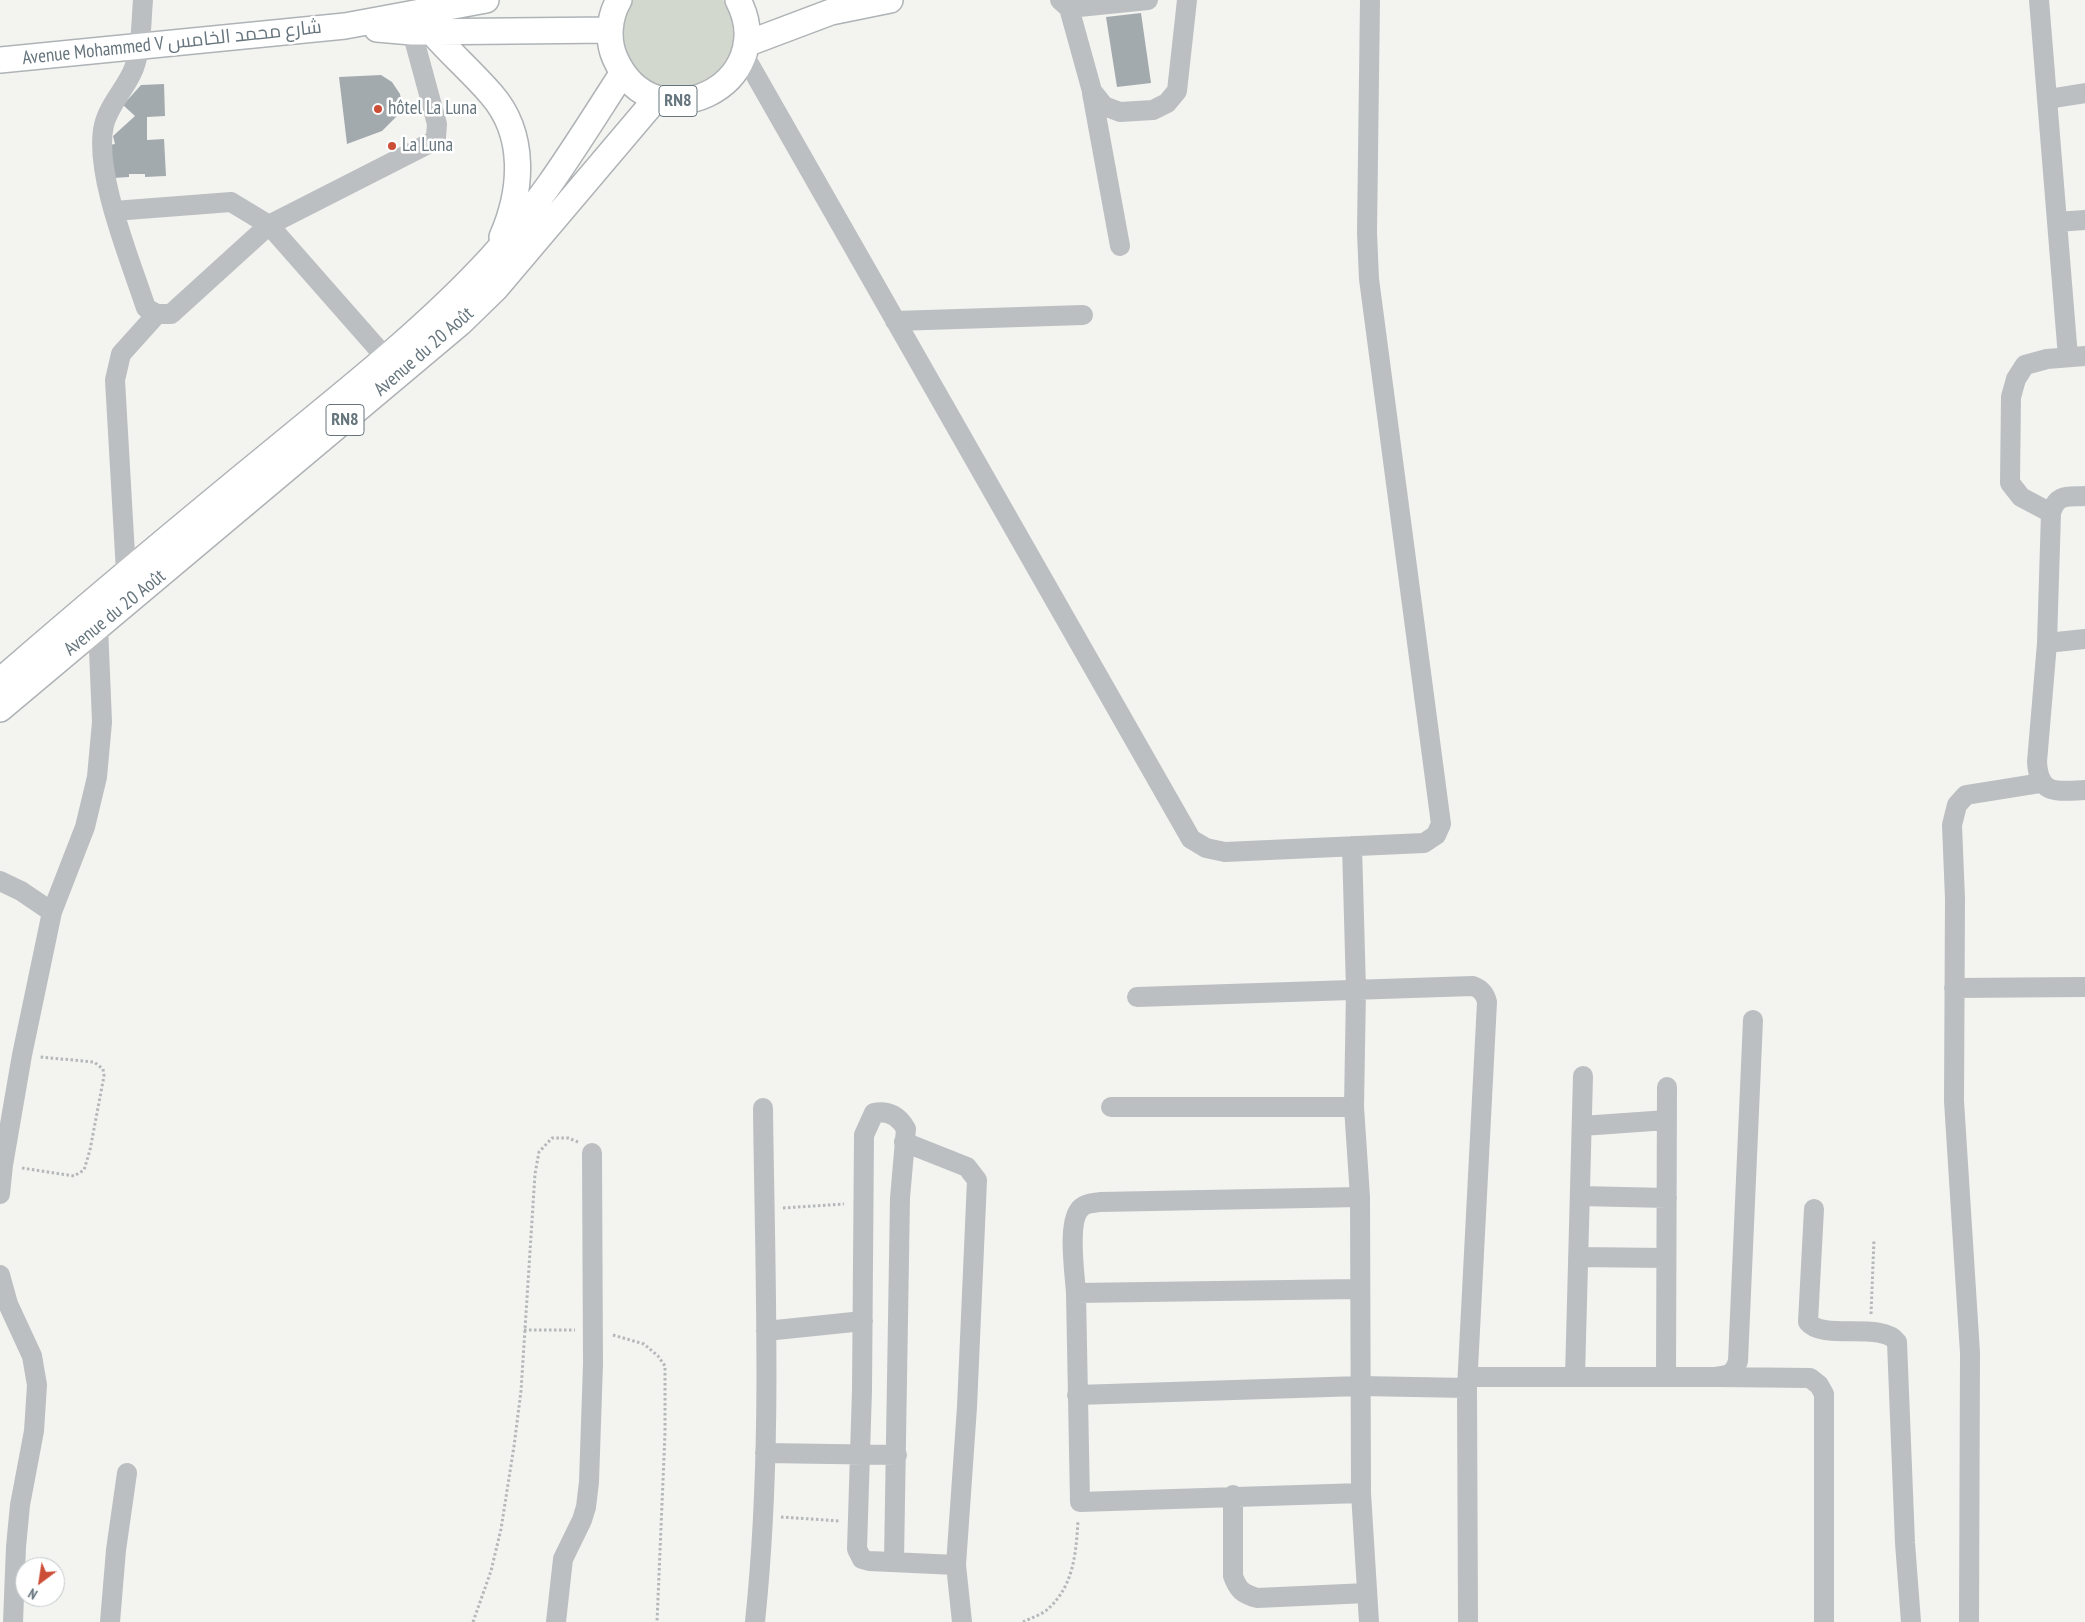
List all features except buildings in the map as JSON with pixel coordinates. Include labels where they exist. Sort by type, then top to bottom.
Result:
[{"type":"main road","name":"Avenue Mohammed V شارع محمد الخامس","points":[[0,60],[345,26],[486,0]]},
{"type":"main road","name":"RN8","points":[[619,0],[614,9],[610,30],[612,52],[622,74],[643,93],[656,98],[683,102],[709,95],[730,78],[745,49]]},
{"type":"main road","points":[[738,0],[747,26],[745,49],[831,12],[890,0]]},
{"type":"main road","name":"Avenue Mohammed V شارع محمد الخامس","points":[[345,26],[421,31],[610,30]]},
{"type":"main road","points":[[421,31],[461,65],[492,95],[510,123],[519,168],[510,217],[493,256]]},
{"type":"main road","name":"Avenue du 20 Août","points":[[0,681],[126,572],[386,358],[460,290],[493,256],[546,192],[622,74]]},
{"type":"main road","name":"Avenue du 20 Août","points":[[0,709],[98,626],[148,587],[460,323],[496,288],[656,98]]},
{"type":"street","points":[[143,0],[140,45],[134,68],[104,123],[102,139],[108,188],[114,211],[146,308],[157,314],[171,314],[269,225],[432,142],[436,137],[437,124],[421,31]]},
{"type":"street","points":[[1120,246],[1092,91],[1065,4],[1148,0]]},
{"type":"street","points":[[1092,91],[1104,106],[1120,112],[1154,110],[1167,103],[1177,91],[1187,0]]},
{"type":"street","points":[[745,49],[895,320],[1192,839],[1206,848],[1225,852],[1424,843],[1436,835],[1441,824],[1369,279],[1367,233],[1370,0]]},
{"type":"street","points":[[2039,0],[2056,222],[2077,357],[2026,365],[2016,380],[2012,397],[2010,483],[2021,497],[2051,513]]},
{"type":"street","points":[[2048,99],[2085,93]]},
{"type":"street","points":[[114,211],[231,202],[269,225],[386,358]]},
{"type":"street","points":[[2056,222],[2085,220]]},
{"type":"street","points":[[126,572],[115,380],[121,354],[157,314]]},
{"type":"street","points":[[895,320],[1083,316]]},
{"type":"street","points":[[2041,783],[2037,762],[2047,643],[2051,513],[2055,502],[2059,498],[2085,496]]},
{"type":"street","points":[[0,1194],[2,1165],[22,1055],[52,912],[85,827],[97,777],[102,722],[98,626]]},
{"type":"street","points":[[2047,643],[2085,639]]},
{"type":"street","points":[[1969,1622],[1970,1353],[1954,1101],[1955,899],[1952,825],[1954,810],[1959,801],[1966,796],[2041,783],[2056,791],[2085,790]]},
{"type":"street","points":[[1352,846],[1356,990],[1354,1107],[1360,1197],[1358,1289],[1361,1493],[1369,1622]]},
{"type":"street","points":[[0,881],[21,891],[52,912]]},
{"type":"street","points":[[1137,997],[1473,986],[1480,988],[1485,995],[1487,1002],[1468,1382],[1468,1622]]},
{"type":"street","points":[[1954,988],[2085,988]]},
{"type":"street","points":[[1714,1377],[1731,1374],[1738,1361],[1753,1020]]},
{"type":"street","points":[[1575,1377],[1583,1076]]},
{"type":"street","points":[[1666,1377],[1667,1087]]},
{"type":"street","points":[[1111,1107],[1354,1107]]},
{"type":"street","points":[[755,1622],[763,1515],[765,1453],[766,1331],[763,1108]]},
{"type":"street","points":[[894,1561],[900,1198],[906,1129],[901,1120],[887,1112],[874,1113],[864,1136],[863,1321],[858,1555],[868,1561],[956,1565]]},
{"type":"street","points":[[1582,1126],[1667,1120]]},
{"type":"street","points":[[904,1142],[967,1167],[977,1180],[967,1407],[956,1565],[962,1622]]},
{"type":"street","points":[[556,1622],[563,1559],[577,1533],[586,1507],[593,1330],[592,1153]]},
{"type":"street","points":[[1580,1196],[1667,1198]]},
{"type":"street","points":[[1360,1197],[1100,1202],[1083,1205],[1075,1214],[1073,1234],[1080,1502],[1361,1493]]},
{"type":"street","points":[[1814,1209],[1808,1322],[1816,1329],[1871,1332],[1891,1336],[1897,1342],[1905,1543],[1911,1622]]},
{"type":"street","points":[[1578,1257],[1666,1258]]},
{"type":"street","points":[[0,1275],[8,1304],[32,1356],[38,1385],[34,1431],[20,1506],[16,1547],[13,1622]]},
{"type":"street","points":[[1076,1293],[1358,1289]]},
{"type":"street","points":[[766,1331],[863,1321]]},
{"type":"street","points":[[1077,1396],[1575,1377],[1810,1378],[1819,1385],[1824,1394],[1824,1622]]},
{"type":"street","points":[[765,1453],[897,1455]]},
{"type":"street","points":[[110,1622],[116,1550],[127,1473]]},
{"type":"street","points":[[1233,1496],[1232,1576],[1238,1588],[1245,1594],[1257,1598],[1367,1593]]},
{"type":"path","points":[[2,1165],[74,1176],[81,1173],[86,1166],[90,1150],[104,1076],[103,1069],[94,1062],[22,1055]]},
{"type":"path","points":[[473,1622],[491,1571],[501,1529],[521,1391],[535,1174],[539,1152],[552,1138],[568,1138],[578,1141],[592,1153]]},
{"type":"path","points":[[764,1210],[864,1203]]},
{"type":"path","points":[[1871,1332],[1874,1239]]},
{"type":"path","points":[[524,1330],[593,1330],[644,1344],[658,1356],[665,1366],[665,1433],[657,1622]]},
{"type":"path","points":[[1023,1622],[1050,1608],[1064,1591],[1076,1561],[1080,1502]]},
{"type":"path","points":[[763,1515],[858,1522]]},
{"type":"shaded area","points":[[632,0],[723,0],[730,11],[734,24],[735,38],[732,51],[720,73],[703,84],[671,91],[665,91],[644,79],[635,71],[628,60],[623,49],[621,37],[625,12]]},
{"type":"place","name":"hôtel La Luna","points":[[378,109]]},
{"type":"place","name":"La Luna","points":[[392,146]]}]
